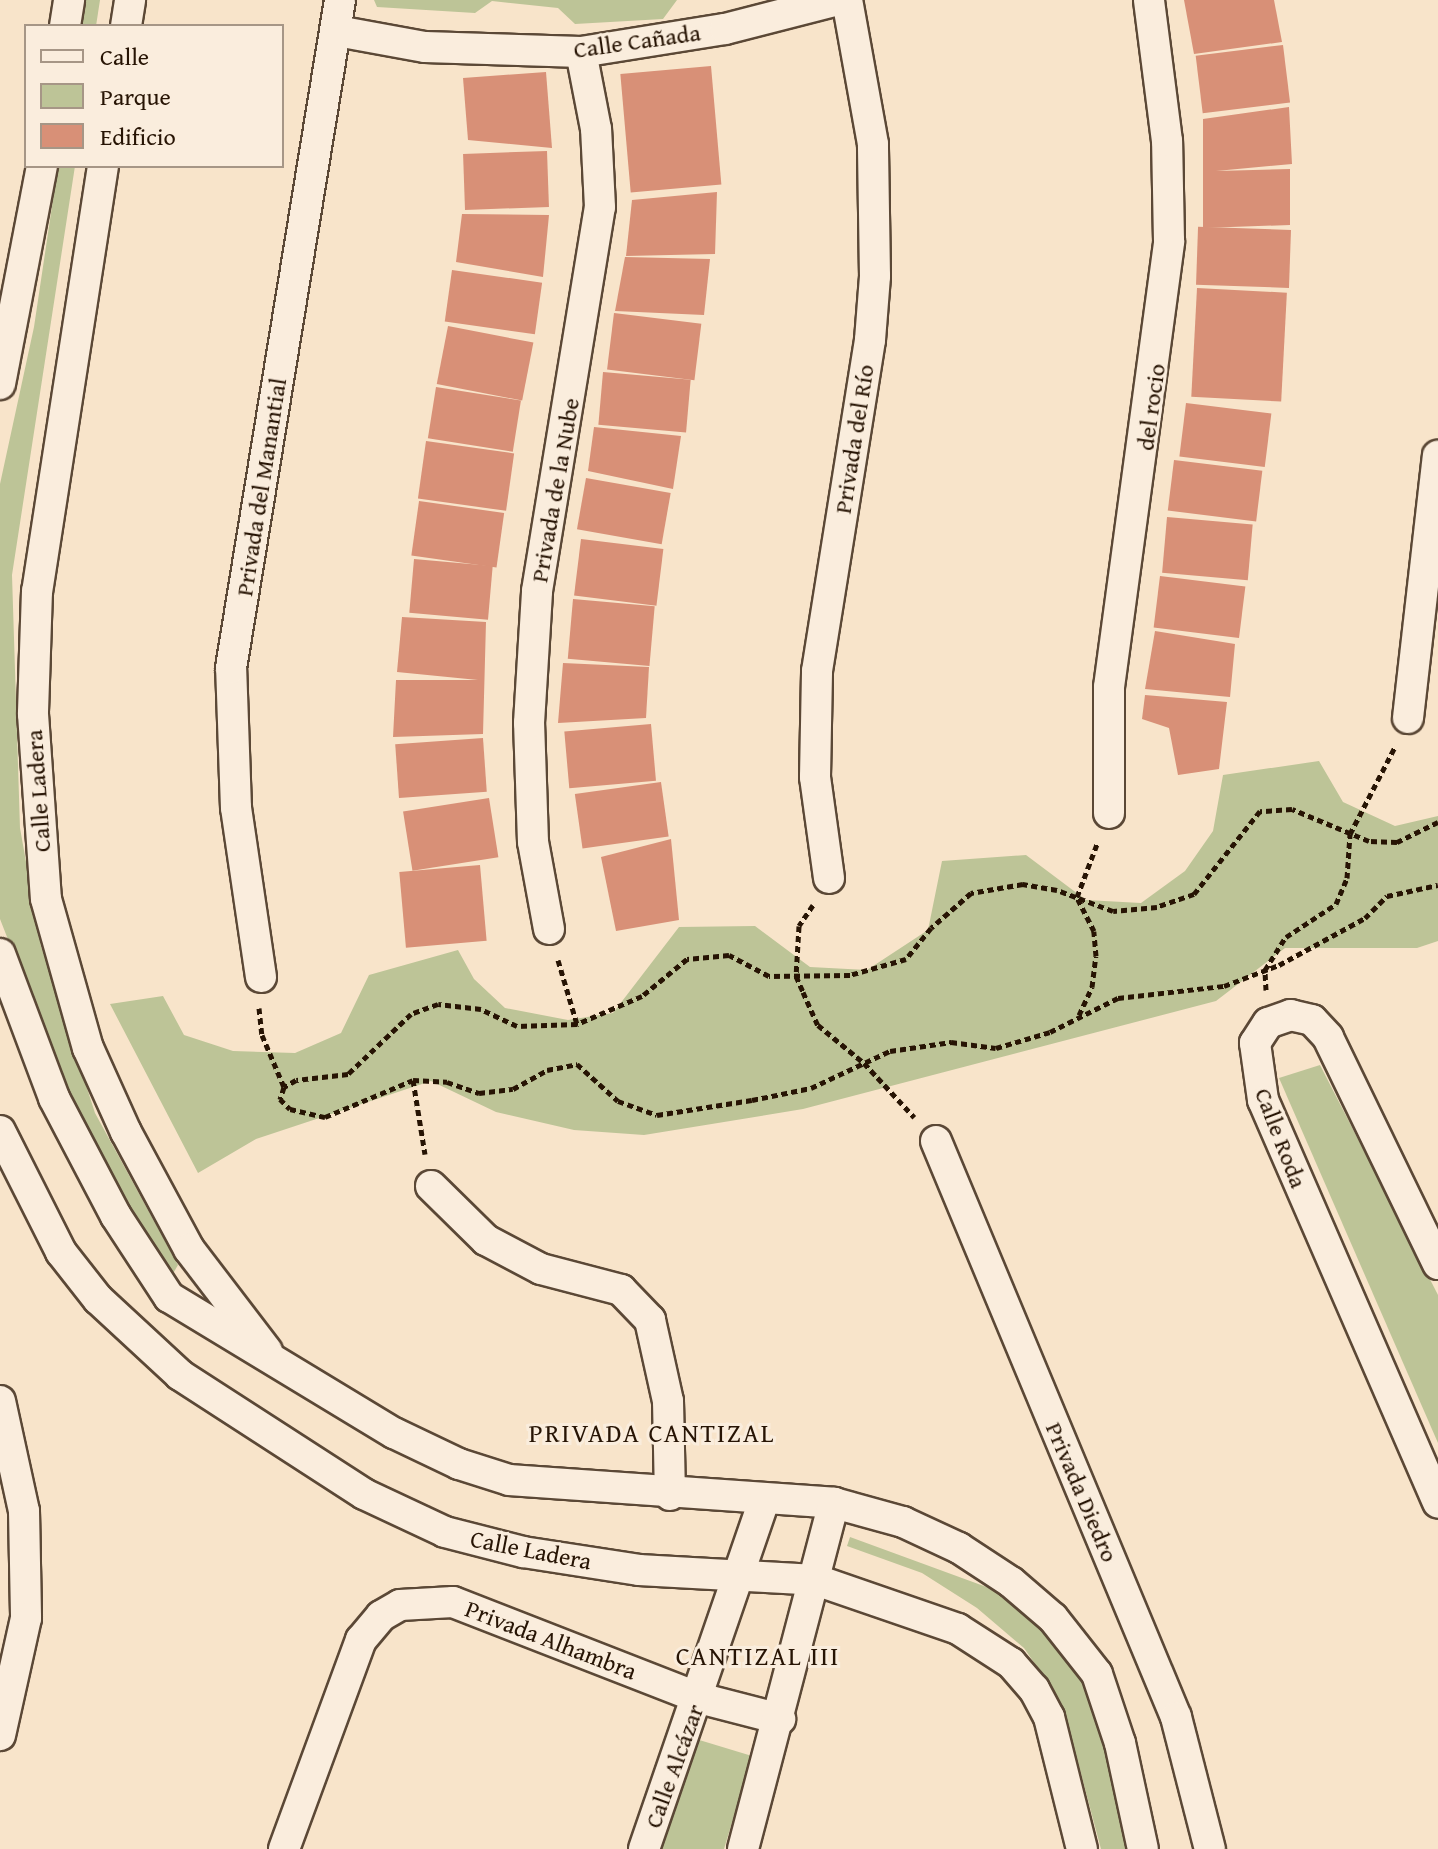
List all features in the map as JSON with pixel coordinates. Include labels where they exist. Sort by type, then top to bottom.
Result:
[{"type":"street","points":[[65,24],[69,0]]},
{"type":"street","points":[[126,24],[130,0]]},
{"type":"street","name":"Privada del Manantial","points":[[261,977],[236,808],[231,668],[340,0]]},
{"type":"street","name":"Calle Cañada","points":[[337,31],[425,47],[581,52],[725,29],[838,0]]},
{"type":"street","name":"Privada del Río","points":[[829,878],[815,777],[817,671],[870,340],[875,276],[873,144],[847,0]]},
{"type":"street","name":"del rocio","points":[[1109,813],[1109,687],[1145,447],[1169,241],[1167,141],[1149,0]]},
{"type":"street","name":"Privada de la Nube","points":[[549,929],[533,842],[529,723],[537,591],[600,207],[596,129],[581,52]]},
{"type":"street","points":[[0,384],[42,168]]},
{"type":"street","name":"Calle Ladera","points":[[103,168],[37,591],[33,714],[46,899],[88,1048],[126,1132],[189,1249],[275,1362]]},
{"type":"street","points":[[1408,718],[1438,456]]},
{"type":"street","name":"Calle Ladera","points":[[0,954],[54,1098],[149,1272],[169,1297],[394,1433],[459,1464],[509,1480],[670,1495],[834,1503],[903,1522],[959,1548],[1011,1582],[1053,1618],[1097,1674],[1120,1743],[1143,1849]]},
{"type":"street","points":[[1268,1023],[1291,1015],[1312,1020],[1328,1037],[1438,1264]]},
{"type":"street","name":"Calle Roda","points":[[1268,1023],[1255,1043],[1263,1100],[1438,1503]]},
{"type":"street","name":"Calle Ladera","points":[[0,1131],[61,1252],[98,1299],[180,1375],[364,1494],[445,1532],[523,1552],[639,1570],[816,1580],[958,1629],[1011,1663],[1049,1717],[1082,1849]]},
{"type":"street","name":"Privada Diedro","points":[[936,1141],[1176,1717],[1210,1849]]},
{"type":"street","points":[[431,1186],[486,1240],[541,1269],[621,1290],[650,1320],[668,1401],[670,1495]]},
{"type":"street","points":[[0,1401],[24,1511],[26,1618],[0,1735]]},
{"type":"street","name":"Calle Alcázar","points":[[644,1849],[699,1698],[735,1575],[764,1500]]},
{"type":"street","points":[[743,1849],[780,1719],[834,1503]]},
{"type":"street","name":"Privada Alhambra","points":[[284,1849],[361,1640],[381,1616],[400,1605],[453,1602],[699,1698],[780,1719]]},
{"type":"path","points":[[1268,1023],[1265,970],[1286,937],[1336,904],[1347,878],[1350,834],[1408,718]]},
{"type":"path","points":[[1438,822],[1397,842],[1369,841],[1292,809],[1260,811],[1194,894],[1157,907],[1113,911],[1077,897],[1023,884],[971,893],[931,928],[906,959],[850,975],[769,976],[729,955],[687,959],[642,996],[577,1024],[517,1026],[481,1009],[438,1004],[411,1014],[348,1074],[296,1080],[284,1087],[280,1099],[290,1109],[325,1117],[413,1080],[447,1082],[479,1093],[513,1089],[547,1070],[577,1064],[618,1101],[657,1115],[811,1088],[890,1051],[951,1042],[996,1048],[1050,1032],[1118,998],[1187,994],[1265,970],[1365,918],[1387,896],[1438,885]]},
{"type":"path","points":[[1079,1016],[1092,987],[1096,956],[1094,931],[1077,897],[1109,813]]},
{"type":"path","points":[[829,878],[799,926],[796,976],[818,1025],[864,1063],[936,1141]]},
{"type":"path","points":[[549,929],[577,1024]]},
{"type":"path","points":[[261,977],[262,1035],[284,1087]]},
{"type":"path","points":[[413,1080],[431,1186]]},
{"type":"green space","points":[[83,0],[100,0],[96,24],[79,24]]},
{"type":"green space","points":[[374,0],[677,0],[663,19],[575,24],[558,8],[492,1],[475,13],[377,7]]},
{"type":"green space","points":[[58,168],[75,168],[12,575],[20,828],[41,946],[95,1113],[178,1265],[171,1277],[79,1121],[0,919],[0,484],[34,327]]},
{"type":"green space","points":[[1319,761],[1343,802],[1395,826],[1438,816],[1438,941],[1417,948],[1285,948],[1216,1001],[803,1109],[644,1135],[574,1130],[496,1112],[431,1081],[256,1139],[198,1173],[110,1004],[163,996],[184,1035],[233,1051],[295,1053],[341,1033],[369,975],[458,950],[474,979],[505,1008],[568,1020],[613,1013],[679,927],[755,926],[810,967],[867,970],[928,930],[942,861],[1026,855],[1086,900],[1141,903],[1185,871],[1213,831],[1223,775]]},
{"type":"green space","points":[[1320,1065],[1438,1295],[1438,1443],[1279,1078]]},
{"type":"green space","points":[[850,1537],[992,1589],[1048,1630],[1070,1656],[1100,1711],[1128,1849],[1101,1849],[1068,1725],[1055,1693],[1024,1648],[977,1608],[922,1573],[847,1546]]},
{"type":"green space","points":[[696,1739],[752,1756],[724,1849],[660,1849]]},
{"type":"building","points":[[1184,0],[1274,0],[1282,42],[1194,54]]},
{"type":"building","points":[[1283,45],[1290,103],[1203,113],[1196,56]]},
{"type":"building","points":[[711,66],[721,185],[631,192],[620,74]]},
{"type":"building","points":[[546,72],[552,148],[468,140],[463,78]]},
{"type":"building","points":[[1289,107],[1292,164],[1216,171],[1290,169],[1290,225],[1203,228],[1203,119]]},
{"type":"building","points":[[547,151],[549,207],[465,210],[463,154]]},
{"type":"building","points":[[717,192],[715,254],[626,256],[632,200]]},
{"type":"building","points":[[462,214],[549,215],[543,277],[456,262]]},
{"type":"building","points":[[1198,227],[1291,230],[1289,288],[1196,285]]},
{"type":"building","points":[[625,257],[710,259],[704,315],[615,311]]},
{"type":"building","points":[[452,270],[542,283],[535,334],[445,321]]},
{"type":"building","points":[[1197,288],[1287,293],[1281,402],[1191,397]]},
{"type":"building","points":[[614,313],[701,324],[694,380],[607,370]]},
{"type":"building","points":[[448,326],[533,343],[522,401],[437,384]]},
{"type":"building","points":[[603,372],[691,380],[686,432],[598,425]]},
{"type":"building","points":[[436,387],[521,400],[513,452],[428,438]]},
{"type":"building","points":[[1186,403],[1271,413],[1265,467],[1179,457]]},
{"type":"building","points":[[594,427],[681,436],[673,489],[588,471]]},
{"type":"building","points":[[426,441],[514,453],[506,511],[418,498]]},
{"type":"building","points":[[1174,460],[1262,471],[1256,521],[1168,511]]},
{"type":"building","points":[[586,478],[671,493],[662,544],[577,529]]},
{"type":"building","points":[[419,501],[504,513],[497,567],[411,555]]},
{"type":"building","points":[[1167,517],[1253,524],[1248,580],[1162,573]]},
{"type":"building","points":[[581,539],[663,549],[656,606],[574,596]]},
{"type":"building","points":[[414,559],[493,566],[488,620],[409,613]]},
{"type":"building","points":[[1160,576],[1245,586],[1239,638],[1154,628]]},
{"type":"building","points":[[573,599],[655,606],[649,666],[568,659]]},
{"type":"building","points":[[402,617],[486,622],[483,734],[393,737],[396,680],[478,680],[397,672]]},
{"type":"building","points":[[1155,631],[1235,644],[1230,697],[1145,689]]},
{"type":"building","points":[[563,663],[649,667],[646,718],[558,723]]},
{"type":"building","points":[[1145,695],[1227,702],[1219,769],[1178,775],[1169,728],[1142,719]]},
{"type":"building","points":[[651,724],[656,781],[569,788],[564,732]]},
{"type":"building","points":[[483,738],[487,792],[399,798],[395,744]]},
{"type":"building","points":[[661,782],[669,836],[583,849],[575,794]]},
{"type":"building","points":[[489,798],[498,857],[412,871],[403,812]]},
{"type":"building","points":[[671,839],[679,920],[616,931],[601,857]]},
{"type":"building","points":[[480,865],[487,941],[406,948],[399,872]]},
{"type":"district","name":"PRIVADA CANTIZAL","points":[[652,1433]]},
{"type":"district","name":"CANTIZAL III","points":[[758,1656]]}]
